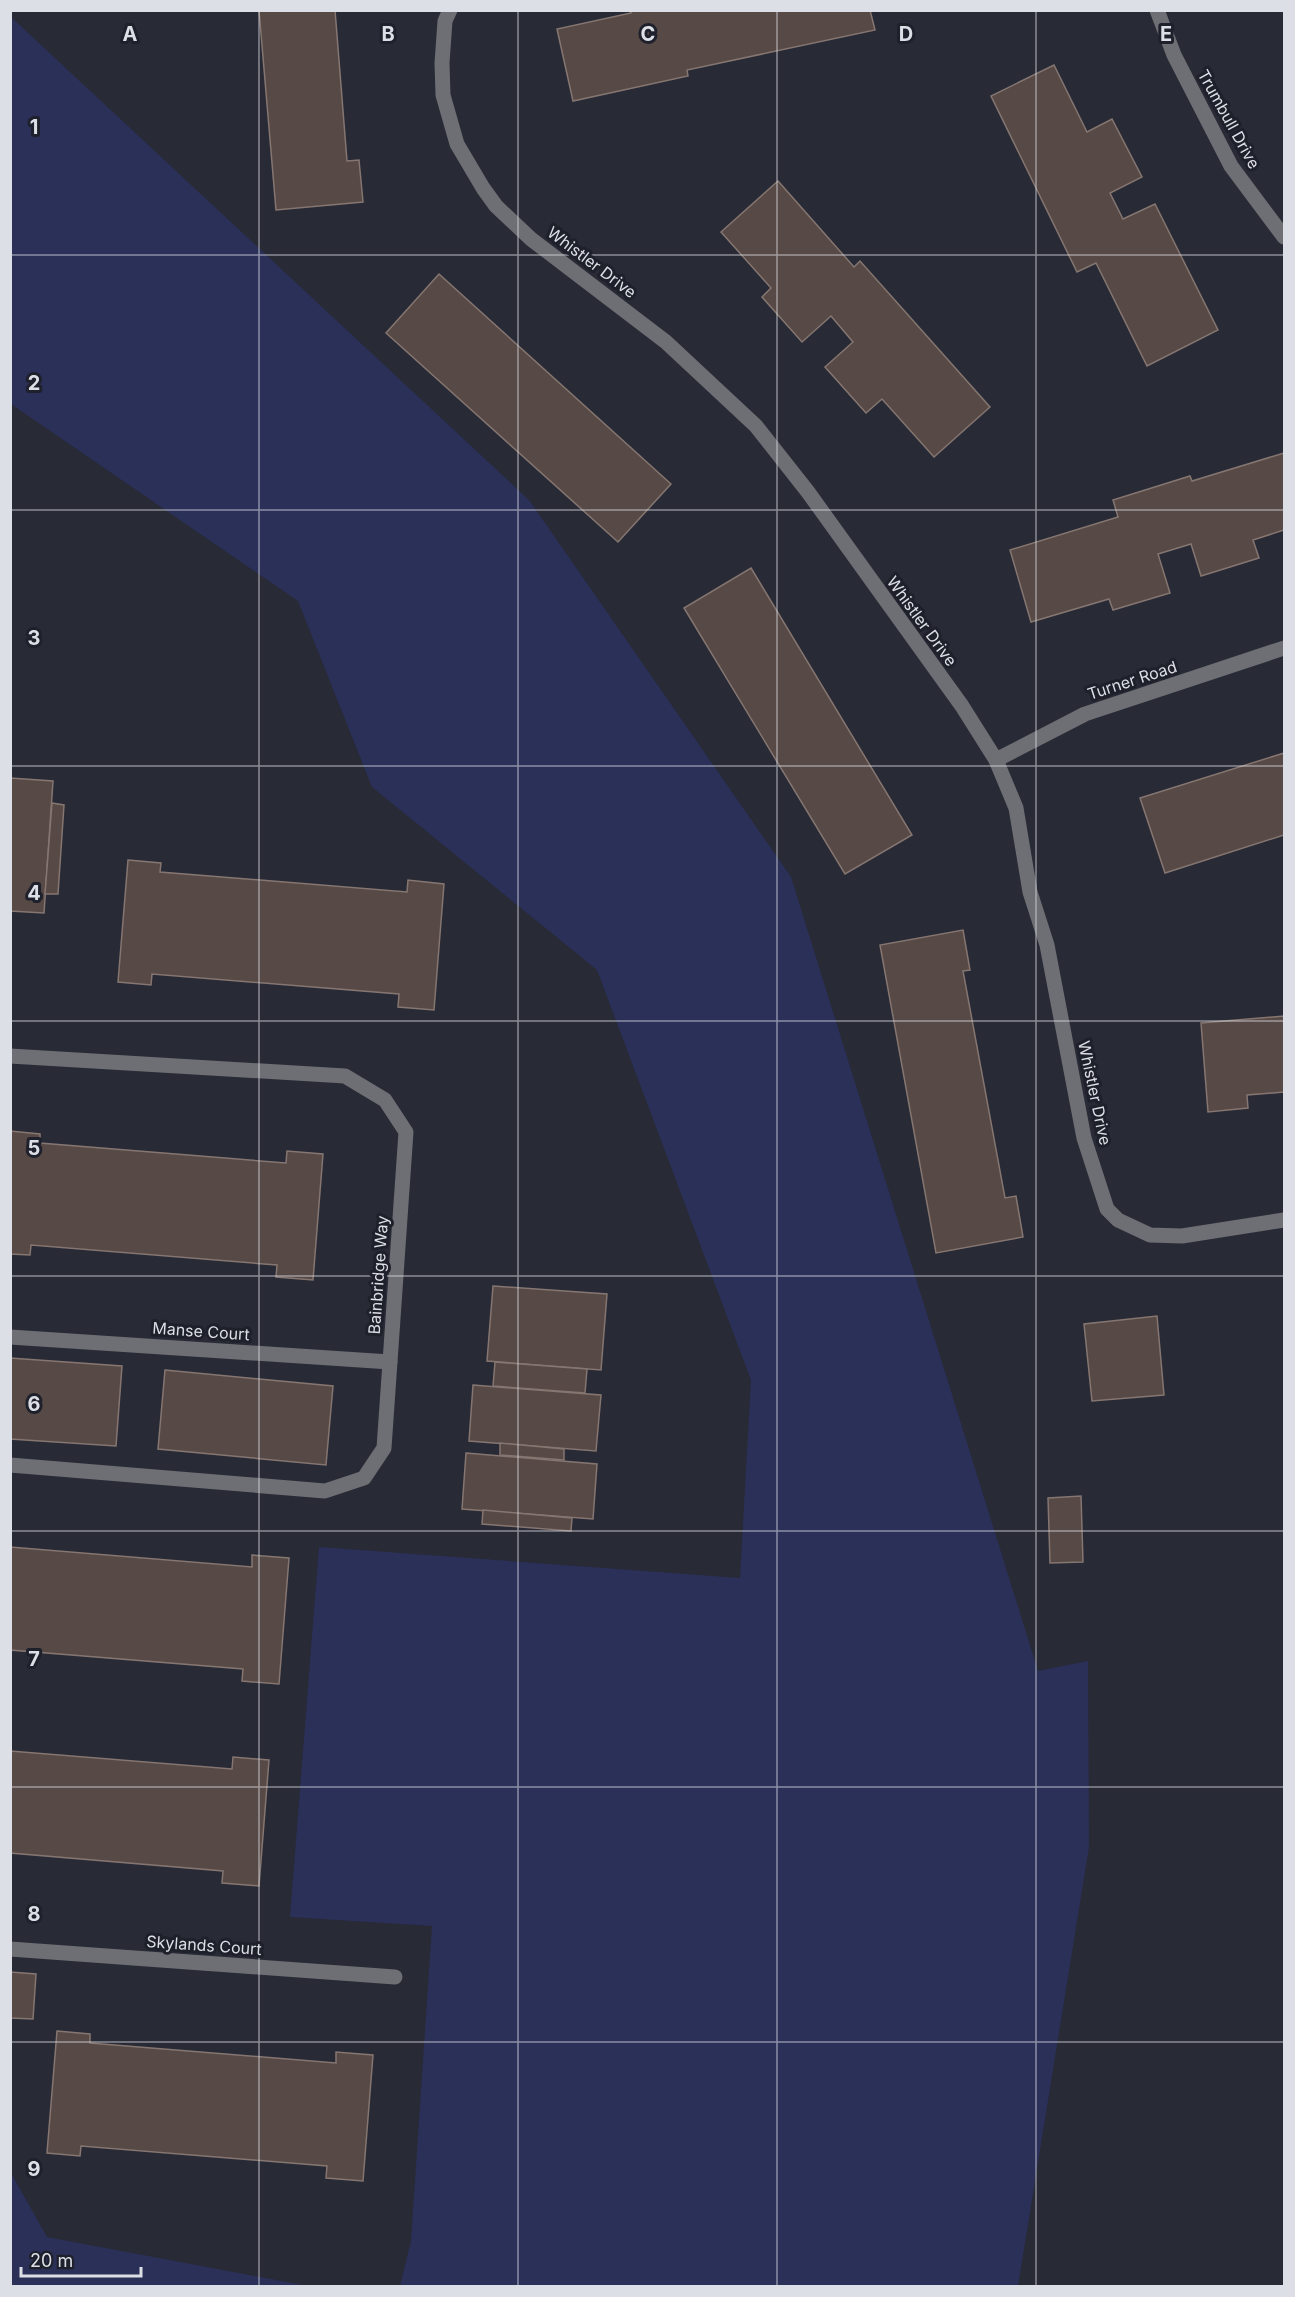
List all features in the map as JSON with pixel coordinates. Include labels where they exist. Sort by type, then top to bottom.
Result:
[{"type":"street","name":"Whistler Drive","points":[[450,10],[446,21],[442,63],[445,104],[457,144],[496,206],[531,239],[666,342],[756,426],[808,492],[962,706],[996,760],[1016,808],[1030,892],[1047,945],[1084,1138],[1107,1209],[1118,1220],[1150,1235],[1182,1236],[1284,1220]]},
{"type":"street","name":"Trumbull Drive","points":[[1157,10],[1174,55],[1231,165],[1284,237]]},
{"type":"street","name":"Turner Road","points":[[996,760],[1085,714],[1284,648]]},
{"type":"street","name":"Bainbridge Way","points":[[10,1056],[345,1076],[385,1100],[406,1132],[384,1448],[364,1478],[325,1491],[10,1465]]},
{"type":"street","name":"Manse Court","points":[[10,1336],[390,1362]]},
{"type":"street","name":"Skylands Court","points":[[10,1949],[395,1977]]},
{"type":"shaded area","points":[[11,17],[529,500],[791,877],[1038,1671],[1088,1661],[1089,1847],[1018,2286],[400,2286],[411,2241],[432,1926],[290,1917],[319,1547],[740,1578],[751,1380],[597,970],[372,787],[298,601],[11,404]]},
{"type":"shaded area","points":[[11,2173],[47,2237],[308,2286],[11,2286]]},
{"type":"building","points":[[259,10],[335,10],[347,161],[359,160],[363,202],[276,210]]},
{"type":"building","points":[[630,10],[870,10],[875,30],[687,70],[688,76],[573,101],[557,29],[631,13]]},
{"type":"building","points":[[1054,65],[1087,132],[1112,119],[1142,177],[1110,193],[1123,219],[1155,204],[1218,330],[1147,366],[1096,263],[1077,272],[991,96]]},
{"type":"building","points":[[778,181],[854,267],[860,261],[990,407],[934,457],[882,399],[866,413],[825,367],[853,342],[831,316],[802,342],[762,297],[771,288],[721,232]]},
{"type":"building","points":[[439,274],[671,484],[618,542],[386,333]]},
{"type":"building","points":[[1284,453],[1284,530],[1253,540],[1259,558],[1201,576],[1191,544],[1158,554],[1170,593],[1113,610],[1109,599],[1031,622],[1010,550],[1118,517],[1113,500],[1190,476],[1192,481]]},
{"type":"building","points":[[751,568],[912,835],[845,874],[684,608]]},
{"type":"building","points":[[1284,753],[1284,835],[1165,873],[1140,798]]},
{"type":"building","points":[[10,778],[53,781],[44,913],[10,911]]},
{"type":"building","points":[[52,803],[64,805],[58,894],[45,894]]},
{"type":"building","points":[[128,860],[161,863],[160,872],[407,892],[408,880],[444,884],[434,1010],[398,1007],[399,994],[152,974],[151,985],[118,982]]},
{"type":"building","points":[[963,930],[970,970],[963,971],[1005,1198],[1016,1196],[1023,1237],[936,1253],[880,945]]},
{"type":"building","points":[[1284,1016],[1284,1092],[1247,1095],[1248,1108],[1208,1112],[1201,1023]]},
{"type":"building","points":[[10,1131],[40,1134],[40,1143],[286,1163],[287,1151],[323,1154],[313,1280],[276,1277],[277,1265],[31,1245],[30,1255],[10,1254]]},
{"type":"building","points":[[493,1286],[607,1294],[601,1370],[487,1361]]},
{"type":"building","points":[[1157,1316],[1164,1395],[1092,1401],[1084,1324]]},
{"type":"building","points":[[10,1358],[122,1366],[116,1446],[10,1439]]},
{"type":"building","points":[[495,1362],[587,1369],[585,1393],[493,1386]]},
{"type":"building","points":[[165,1370],[333,1386],[326,1465],[158,1449]]},
{"type":"building","points":[[473,1385],[601,1395],[596,1451],[469,1441]]},
{"type":"building","points":[[500,1443],[564,1449],[564,1460],[500,1455]]},
{"type":"building","points":[[466,1453],[597,1464],[593,1519],[462,1509]]},
{"type":"building","points":[[1081,1496],[1083,1562],[1050,1563],[1048,1498]]},
{"type":"building","points":[[483,1510],[572,1518],[571,1531],[482,1524]]},
{"type":"building","points":[[10,1547],[252,1567],[252,1555],[289,1558],[279,1684],[242,1681],[243,1669],[10,1650]]},
{"type":"building","points":[[10,1751],[232,1769],[233,1757],[269,1760],[259,1886],[222,1883],[223,1871],[10,1853]]},
{"type":"building","points":[[10,1972],[36,1974],[33,2019],[10,2018]]},
{"type":"building","points":[[57,2031],[90,2034],[90,2043],[336,2063],[336,2052],[373,2055],[363,2181],[326,2178],[327,2166],[81,2146],[80,2156],[47,2153]]}]
